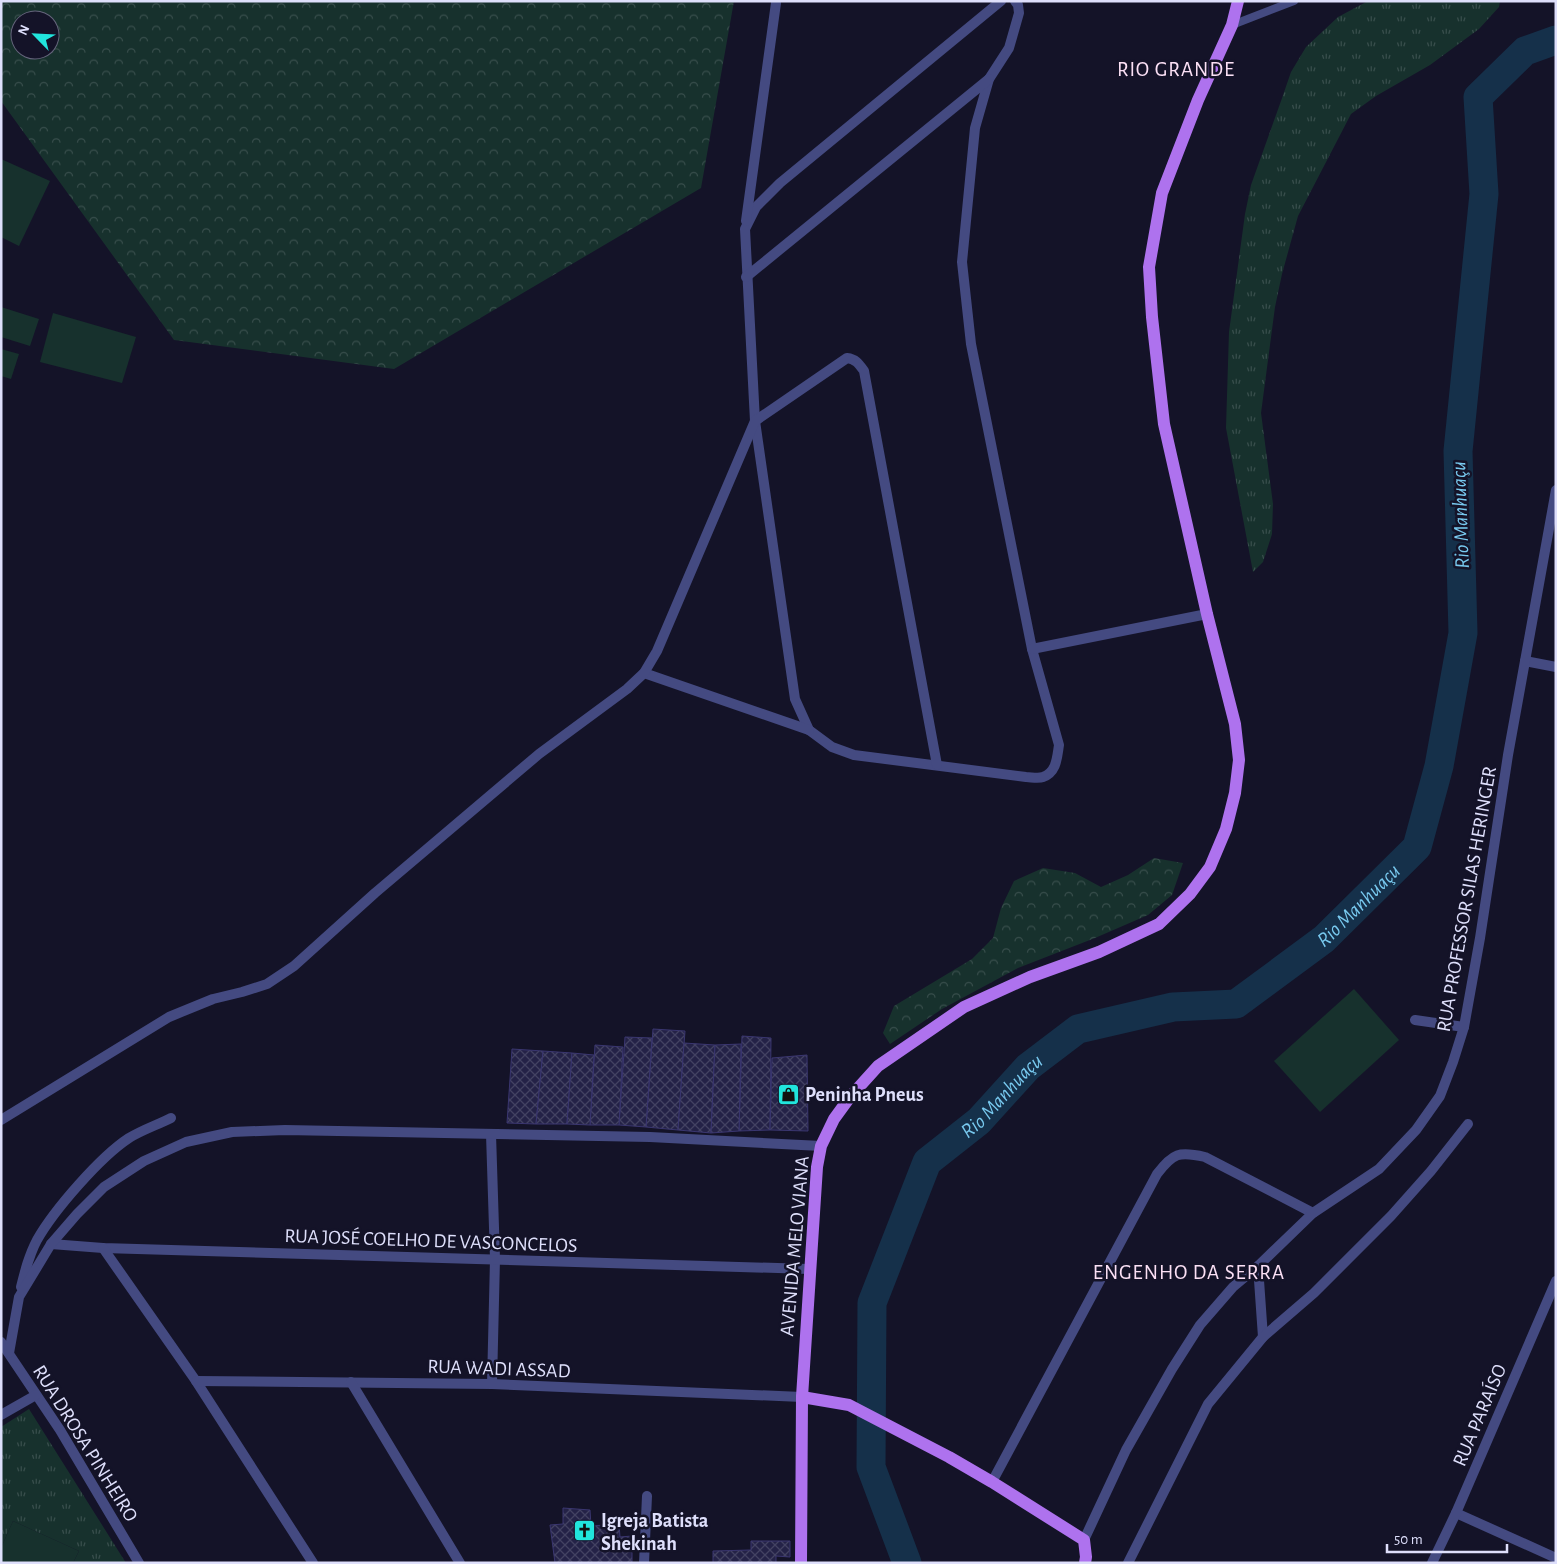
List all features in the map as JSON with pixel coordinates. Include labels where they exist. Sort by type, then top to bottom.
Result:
[{"type":"main road","name":"AVENIDA MELO VIANA","points":[[801,1563],[802,1397],[816,1167],[821,1146],[834,1119],[850,1097],[878,1066],[964,1007],[1030,978],[1099,952],[1159,924],[1190,894],[1210,867],[1226,829],[1235,793],[1239,760],[1235,724],[1207,614],[1164,424],[1152,317],[1149,267],[1162,193],[1198,100],[1232,25],[1238,1]]},
{"type":"main road","points":[[802,1397],[849,1405],[949,1457],[992,1482],[1084,1540],[1085,1563]]},
{"type":"street","points":[[745,229],[756,207],[780,183],[1001,1]]},
{"type":"street","points":[[644,673],[809,730],[832,747],[854,755],[1026,777],[1042,777],[1052,770],[1057,760],[1058,745],[1032,649],[971,344],[962,262],[975,128],[989,79],[1009,48],[1019,13],[1018,5],[1015,1]]},
{"type":"street","points":[[776,3],[745,229],[746,277],[755,421],[795,699],[809,730]]},
{"type":"street","points":[[746,277],[989,79]]},
{"type":"street","points":[[1,1120],[169,1017],[213,999],[267,984],[294,966],[375,893],[539,754],[627,689],[644,673],[657,651],[755,421],[847,358],[858,363],[864,371],[937,765]]},
{"type":"street","name":"RUA PROFESSOR SILAS HERINGER","points":[[1084,1540],[1126,1450],[1172,1369],[1200,1325],[1233,1287],[1258,1266],[1313,1213],[1380,1168],[1416,1130],[1440,1096],[1464,1027],[1507,765],[1556,490]]},
{"type":"street","points":[[1032,649],[1207,614]]},
{"type":"street","points":[[1525,661],[1556,667]]},
{"type":"street","points":[[1415,1020],[1464,1027]]},
{"type":"street","points":[[9,1352],[26,1267],[38,1240],[67,1199],[107,1155],[130,1138],[171,1118]]},
{"type":"street","points":[[1128,1563],[1208,1404],[1263,1337],[1314,1293],[1390,1216],[1431,1171],[1468,1124]]},
{"type":"street","points":[[19,1297],[51,1244],[104,1187],[144,1161],[186,1142],[232,1132],[285,1130],[492,1134],[650,1138],[821,1146]]},
{"type":"street","points":[[492,1134],[494,1259],[492,1384]]},
{"type":"street","points":[[992,1482],[1157,1174],[1168,1159],[1187,1152],[1205,1157],[1313,1213]]},
{"type":"street","name":"RUA JOSÉ COELHO DE VASCONCELOS","points":[[51,1244],[103,1248],[809,1269]]},
{"type":"street","points":[[103,1248],[196,1382],[313,1563]]},
{"type":"street","points":[[1258,1266],[1263,1337]]},
{"type":"street","name":"RUA PARAÍSO","points":[[1432,1563],[1456,1513],[1556,1280]]},
{"type":"street","name":"RUA DROSA PINHEIRO","points":[[1,1342],[60,1430],[140,1563]]},
{"type":"street","name":"RUA WADI ASSAD","points":[[196,1382],[492,1384],[802,1397]]},
{"type":"street","points":[[351,1382],[460,1563]]},
{"type":"street","points":[[1,1416],[36,1394]]},
{"type":"street","points":[[644,1563],[647,1496]]},
{"type":"street","points":[[1456,1513],[1556,1558]]},
{"type":"lane","points":[[1232,25],[1294,1]]},
{"type":"green space","points":[[1,1],[734,1],[701,188],[394,369],[174,340],[1,101]]},
{"type":"green space","points":[[1368,1],[1500,1],[1499,7],[1479,29],[1430,65],[1376,96],[1351,114],[1298,216],[1275,307],[1261,413],[1273,504],[1272,534],[1263,562],[1253,572],[1226,428],[1229,332],[1245,214],[1251,185],[1291,72],[1306,47],[1338,17]]},
{"type":"green space","points":[[1,159],[50,181],[19,246],[1,237]]},
{"type":"green space","points":[[1,307],[39,319],[30,346],[1,337]]},
{"type":"green space","points":[[53,313],[136,337],[122,383],[40,362]]},
{"type":"green space","points":[[1,349],[19,354],[11,379],[1,376]]},
{"type":"green space","points":[[1154,858],[1183,863],[1172,895],[1148,915],[1018,968],[942,1009],[890,1044],[883,1033],[894,1006],[972,959],[993,938],[1001,908],[1014,881],[1043,868],[1075,873],[1101,887],[1128,875]]},
{"type":"green space","points":[[1354,989],[1399,1040],[1320,1112],[1274,1061]]},
{"type":"green space","points":[[29,1409],[126,1563],[73,1563],[79,1551],[13,1521],[1,1548],[1,1427]]},
{"type":"green space","points":[[13,1521],[79,1551],[73,1563],[1,1563],[1,1548]]},
{"type":"building","points":[[653,1029],[685,1031],[678,1130],[646,1127]]},
{"type":"building","points":[[742,1036],[771,1038],[770,1130],[739,1131]]},
{"type":"building","points":[[625,1037],[652,1038],[646,1127],[619,1125]]},
{"type":"building","points":[[684,1043],[715,1045],[711,1133],[678,1130]]},
{"type":"building","points":[[741,1044],[739,1131],[711,1133],[715,1045]]},
{"type":"building","points":[[595,1045],[623,1047],[619,1125],[590,1125]]},
{"type":"building","points":[[512,1049],[543,1051],[536,1124],[507,1123]]},
{"type":"building","points":[[543,1051],[572,1053],[567,1124],[536,1124]]},
{"type":"building","points":[[572,1053],[594,1055],[590,1125],[567,1124]]},
{"type":"building","name":"Peninha Pneus","points":[[807,1055],[808,1131],[770,1130],[772,1058]]},
{"type":"building","name":"Igreja Batista Shekinah","points":[[563,1508],[590,1510],[591,1526],[619,1524],[620,1537],[632,1536],[632,1563],[555,1563],[550,1525],[563,1524]]},
{"type":"building","points":[[751,1541],[790,1541],[790,1557],[776,1556],[776,1563],[713,1563],[713,1551],[751,1550]]},
{"type":"waterway","name":"Rio Manhuaçu","points":[[907,1563],[871,1467],[872,1303],[927,1162],[979,1121],[1028,1067],[1078,1029],[1173,1007],[1236,1004],[1324,939],[1417,847],[1439,766],[1463,633],[1458,451],[1484,194],[1478,97],[1525,51],[1556,40]]},
{"type":"place","name":"Peninha Pneus","points":[[789,1094]]},
{"type":"place","name":"Igreja Batista Shekinah","points":[[585,1531]]},
{"type":"district","name":"RIO GRANDE","points":[[1176,69]]},
{"type":"district","name":"ENGENHO DA SERRA","points":[[1189,1272]]}]
